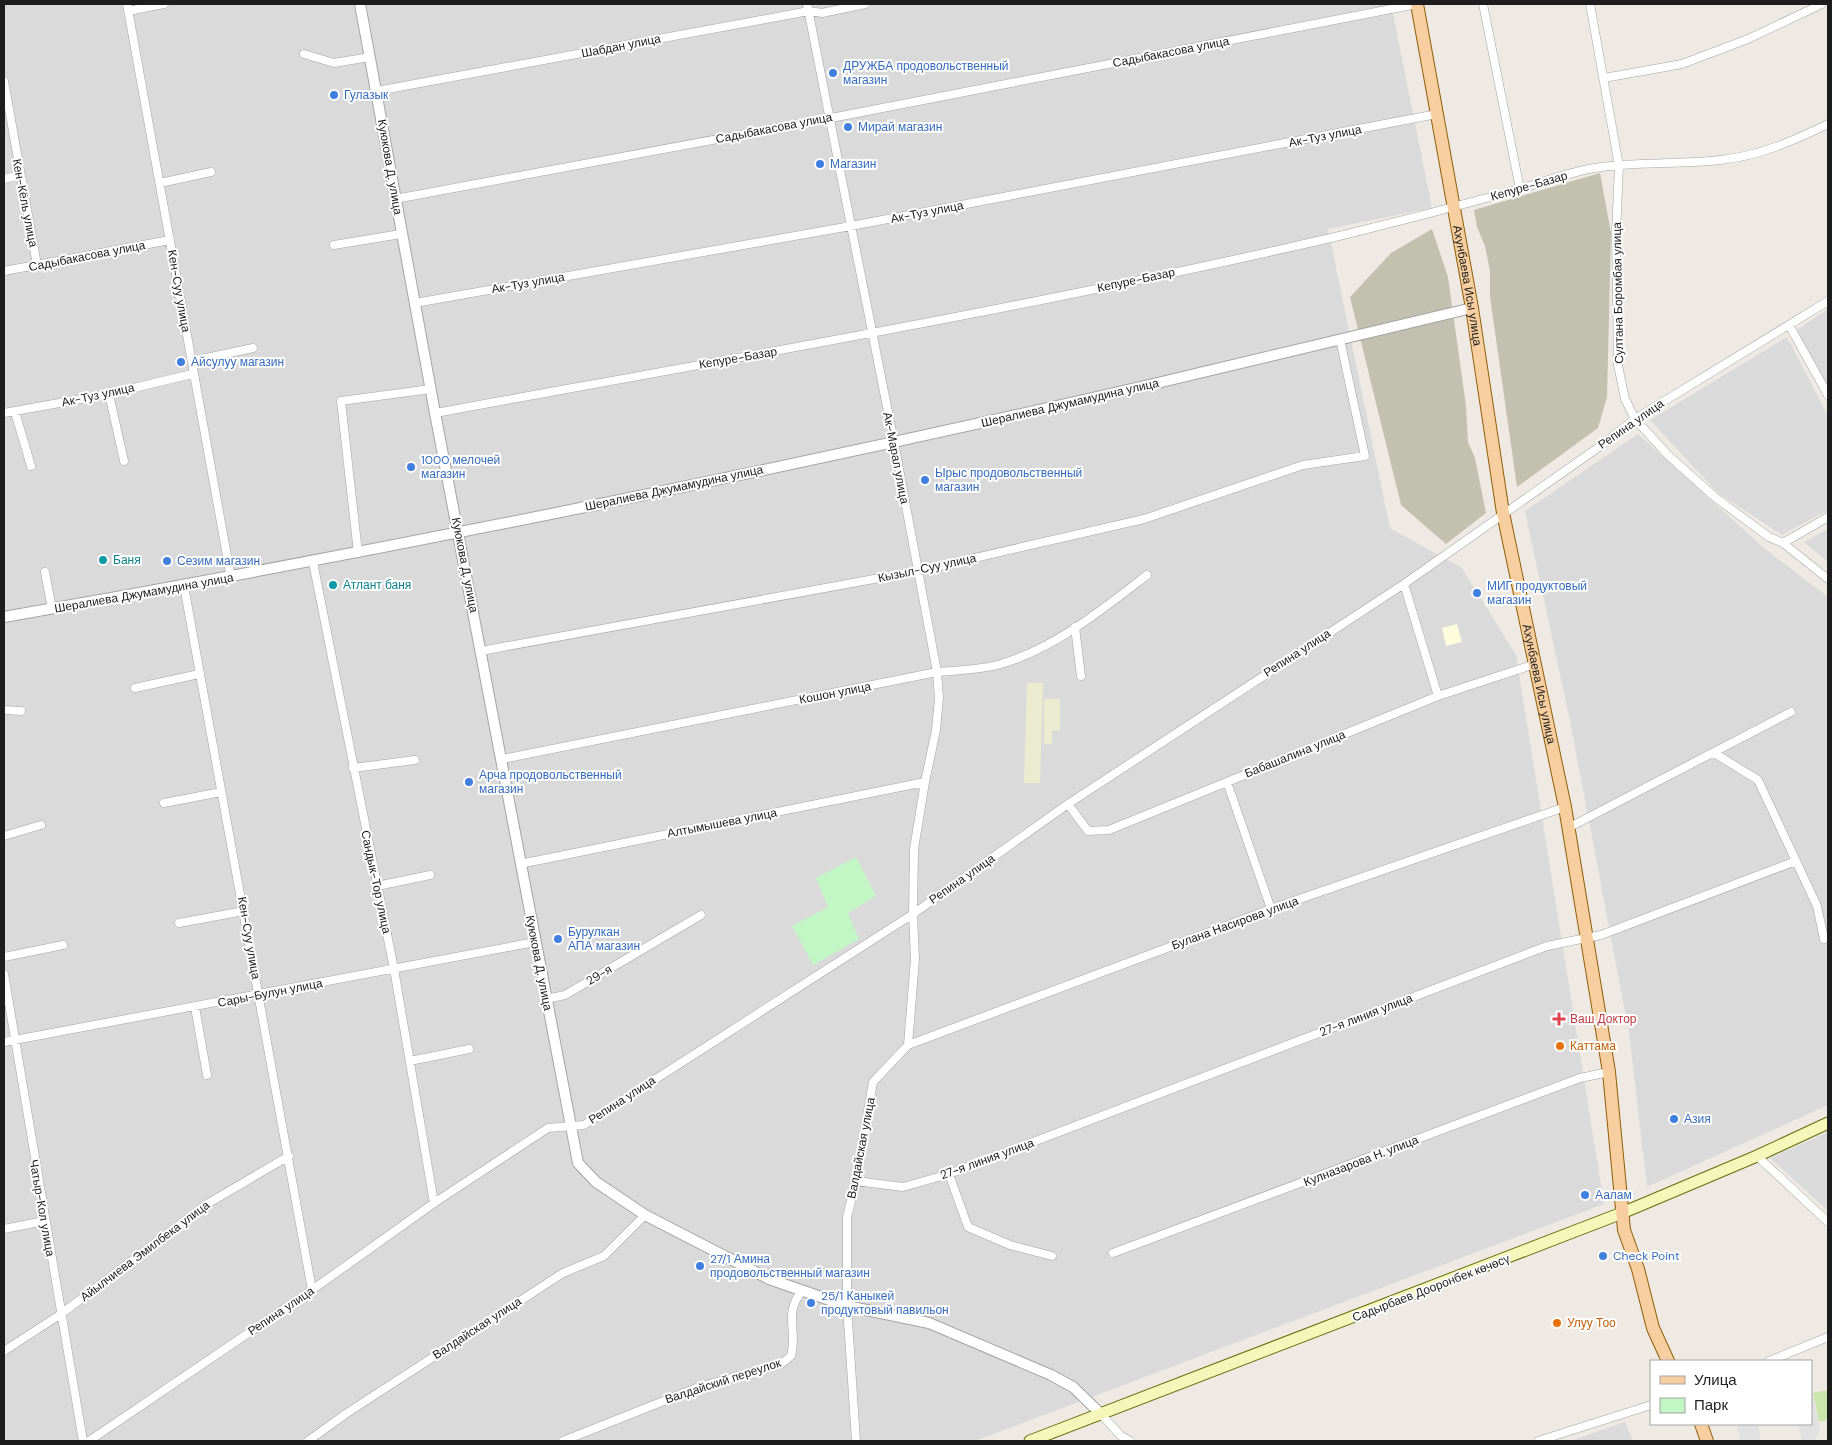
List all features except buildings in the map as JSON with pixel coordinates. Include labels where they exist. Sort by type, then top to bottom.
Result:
[{"type":"main road","name":"Ахунбаева Исы улица","points":[[1417,4],[1455,206],[1503,513],[1565,807],[1609,1072],[1624,1230],[1638,1270],[1653,1328],[1668,1360]]},
{"type":"main road","name":"Садырбаев Дооронбек көчөсү","points":[[1030,1441],[1622,1213],[1758,1156],[1828,1123]]},
{"type":"main road","points":[[1701,1425],[1707,1441]]},
{"type":"street","points":[[127,8],[164,4]]},
{"type":"street","name":"Куюкова Д. улица","points":[[360,4],[435,413],[482,651],[520,864],[571,1127]]},
{"type":"street","name":"Шабдан улица","points":[[377,91],[808,7],[822,12],[865,4]]},
{"type":"street","name":"Садыбакасова улица","points":[[395,199],[831,118],[1417,4]]},
{"type":"street","points":[[1483,4],[1520,189]]},
{"type":"street","name":"Султана Боромбая улица","points":[[1590,4],[1619,166],[1616,232],[1618,365],[1625,399],[1635,419],[1668,455],[1716,498],[1768,537],[1783,544],[1828,579]]},
{"type":"street","points":[[1604,78],[1682,64],[1748,39],[1822,4]]},
{"type":"street","name":"Ак-Марал улица","points":[[808,7],[852,226],[871,334],[894,442],[937,672],[939,698],[936,730],[914,848],[913,914]]},
{"type":"street","name":"Кен-Суу улица","points":[[127,8],[230,578]]},
{"type":"street","points":[[304,54],[334,63],[370,57]]},
{"type":"street","name":"Кен-Кёль улица","points":[[4,81],[37,265]]},
{"type":"street","name":"Ак-Туз улица","points":[[415,303],[852,226],[1438,114]]},
{"type":"street","name":"Кепуре-Базар","points":[[435,413],[871,334],[1097,288],[1337,236],[1520,189],[1584,170],[1720,160],[1758,154],[1794,141],[1828,124]]},
{"type":"street","points":[[160,183],[211,172]]},
{"type":"street","points":[[4,179],[20,175]]},
{"type":"street","points":[[334,245],[402,234]]},
{"type":"street","name":"Садыбакасова улица","points":[[4,271],[170,240]]},
{"type":"street","name":"Репина улица","points":[[89,1441],[312,1290],[434,1203],[548,1128],[584,1125],[913,914],[1068,804],[1404,584],[1599,447],[1635,419],[1828,301]]},
{"type":"street","name":"Шералиева Джумамудина улица","points":[[4,617],[313,562],[894,442],[1151,384],[1472,308]]},
{"type":"street","points":[[1789,325],[1828,395]]},
{"type":"street","name":"Кызыл-Суу улица","points":[[482,651],[918,571],[1144,519],[1303,465],[1365,456],[1340,339]]},
{"type":"street","points":[[192,361],[253,348]]},
{"type":"street","name":"Ак-Туз улица","points":[[4,413],[109,394],[192,374]]},
{"type":"street","points":[[358,553],[341,401],[431,389]]},
{"type":"street","points":[[109,394],[124,462]]},
{"type":"street","points":[[15,412],[31,466]]},
{"type":"street","points":[[1783,544],[1828,518]]},
{"type":"street","name":"Сандык-Тор улица","points":[[313,562],[394,969],[434,1203]]},
{"type":"street","points":[[45,572],[52,609]]},
{"type":"street","name":"Кошон улица","points":[[502,759],[937,672],[1000,664],[1043,645],[1094,616],[1147,575]]},
{"type":"street","points":[[1404,584],[1438,696]]},
{"type":"street","name":"Кен-Суу улица","points":[[184,586],[312,1290]]},
{"type":"street","points":[[1075,627],[1081,676]]},
{"type":"street","name":"Бабашалина улица","points":[[1068,804],[1088,830],[1109,830],[1438,696],[1535,664]]},
{"type":"street","points":[[136,688],[199,674]]},
{"type":"street","points":[[4,710],[20,711]]},
{"type":"street","points":[[1568,828],[1791,712]]},
{"type":"street","points":[[1714,752],[1758,780],[1818,906],[1824,939]]},
{"type":"street","points":[[353,768],[415,760]]},
{"type":"street","name":"Алтымышева улица","points":[[520,864],[925,782]]},
{"type":"street","points":[[1226,782],[1271,909]]},
{"type":"street","points":[[164,803],[221,792]]},
{"type":"street","name":"Булана Насирова улица","points":[[908,1046],[1271,909],[1565,807]]},
{"type":"street","points":[[4,836],[42,825]]},
{"type":"street","name":"27-я линия улица","points":[[856,1181],[903,1187],[949,1174],[1547,946],[1601,936],[1796,861]]},
{"type":"street","points":[[377,886],[430,875]]},
{"type":"street","points":[[179,923],[244,910]]},
{"type":"street","points":[[908,1046],[915,959],[913,914]]},
{"type":"street","name":"29-я","points":[[546,1000],[565,996],[701,915]]},
{"type":"street","name":"Сары-Булун улица","points":[[4,1042],[535,942]]},
{"type":"street","points":[[4,957],[63,945]]},
{"type":"street","name":"Чатыр-Кол улица","points":[[4,974],[44,1221],[83,1441]]},
{"type":"street","points":[[195,1007],[206,1075]]},
{"type":"street","name":"Валдайская улица","points":[[856,1441],[847,1306],[847,1217],[856,1181],[873,1082],[908,1046]]},
{"type":"street","points":[[410,1061],[469,1049]]},
{"type":"street","name":"Кулназарова Н. улица","points":[[1113,1253],[1580,1078],[1609,1072]]},
{"type":"street","points":[[571,1127],[575,1154],[583,1170],[596,1182],[645,1216],[769,1279],[847,1306],[929,1323],[1043,1371],[1073,1388],[1121,1436],[1130,1441]]},
{"type":"street","name":"Айылчиева Эмилбека улица","points":[[4,1351],[60,1314],[207,1204],[289,1156]]},
{"type":"street","points":[[1758,1156],[1828,1222]]},
{"type":"street","points":[[949,1174],[968,1227],[1010,1245],[1052,1256]]},
{"type":"street","name":"Валдайская улица","points":[[308,1441],[347,1413],[562,1273],[604,1256],[645,1216]]},
{"type":"street","points":[[4,1229],[44,1221]]},
{"type":"street","name":"Валдайский переулок","points":[[563,1441],[699,1387],[781,1364],[790,1356],[793,1347],[793,1327],[790,1313],[796,1298],[802,1291]]},
{"type":"street","points":[[1771,1360],[1828,1337]]},
{"type":"street","points":[[1538,1441],[1650,1405]]},
{"type":"shaded area","points":[[4,4],[1391,4],[1432,208],[1328,229],[1390,528],[1462,568],[1516,655],[1604,1204],[975,1441],[4,1441]]},
{"type":"shaded area","points":[[1600,173],[1611,233],[1607,397],[1598,428],[1517,487],[1490,297],[1490,271],[1485,246],[1477,227],[1474,210]]},
{"type":"shaded area","points":[[1432,229],[1448,277],[1466,406],[1468,442],[1475,458],[1486,513],[1446,544],[1401,505],[1350,297],[1391,253]]},
{"type":"shaded area","points":[[1828,309],[1828,389],[1797,330]]},
{"type":"shaded area","points":[[1787,337],[1828,416],[1828,510],[1782,535],[1718,493],[1650,420]]},
{"type":"shaded area","points":[[1638,434],[1765,549],[1828,597],[1828,1105],[1647,1187],[1629,1033],[1571,726],[1525,511]]},
{"type":"shaded area","points":[[1828,529],[1828,562],[1804,542]]},
{"type":"shaded area","points":[[1457,624],[1462,642],[1446,646],[1442,628]]},
{"type":"shaded area","points":[[1027,683],[1043,683],[1040,783],[1024,783]]},
{"type":"shaded area","points":[[1044,699],[1060,699],[1060,730],[1052,731],[1052,744],[1044,744]]},
{"type":"shaded area","points":[[1828,1132],[1828,1211],[1770,1158]]},
{"type":"shaded area","points":[[1812,1391],[1820,1431],[1815,1441],[1802,1441],[1798,1425],[1812,1425]]},
{"type":"shaded area","points":[[1625,1422],[1633,1441],[1570,1441]]},
{"type":"shaded area","points":[[1737,1425],[1758,1425],[1761,1441],[1740,1441]]},
{"type":"green space","points":[[856,857],[876,896],[848,913],[859,939],[813,965],[792,926],[828,907],[816,878]]},
{"type":"green space","points":[[1827,1390],[1828,1420],[1819,1422],[1813,1393]]},
{"type":"place","name":"ДРУЖБА продовольственный магазин","points":[[833,73]]},
{"type":"place","name":"Гулазык","points":[[334,95]]},
{"type":"place","name":"Мирай магазин","points":[[848,127]]},
{"type":"place","name":"Магазин","points":[[820,164]]},
{"type":"place","name":"Айсулуу магазин","points":[[181,362]]},
{"type":"place","name":"1000 мелочей магазин","points":[[411,467]]},
{"type":"place","name":"Ырыс продовольственный магазин","points":[[925,480]]},
{"type":"place","name":"Баня","points":[[103,560]]},
{"type":"place","name":"Сезим магазин","points":[[167,561]]},
{"type":"place","name":"Атлант баня","points":[[333,585]]},
{"type":"place","name":"МИГ продуктовый магазин","points":[[1477,593]]},
{"type":"place","name":"Арча продовольственный магазин","points":[[469,782]]},
{"type":"place","name":"Бурулкан АПА магазин","points":[[558,939]]},
{"type":"place","name":"Ваш Доктор","points":[[1559,1019]]},
{"type":"place","name":"Каттама","points":[[1560,1046]]},
{"type":"place","name":"Азия","points":[[1674,1119]]},
{"type":"place","name":"Аалам","points":[[1585,1195]]},
{"type":"place","name":"Check Point","points":[[1603,1256]]},
{"type":"place","name":"27/1 Амина продовольственный магазин","points":[[700,1266]]},
{"type":"place","name":"25/1 Каныкей продуктовый павильон","points":[[811,1303]]},
{"type":"place","name":"Улуу Тоо","points":[[1557,1323]]}]
